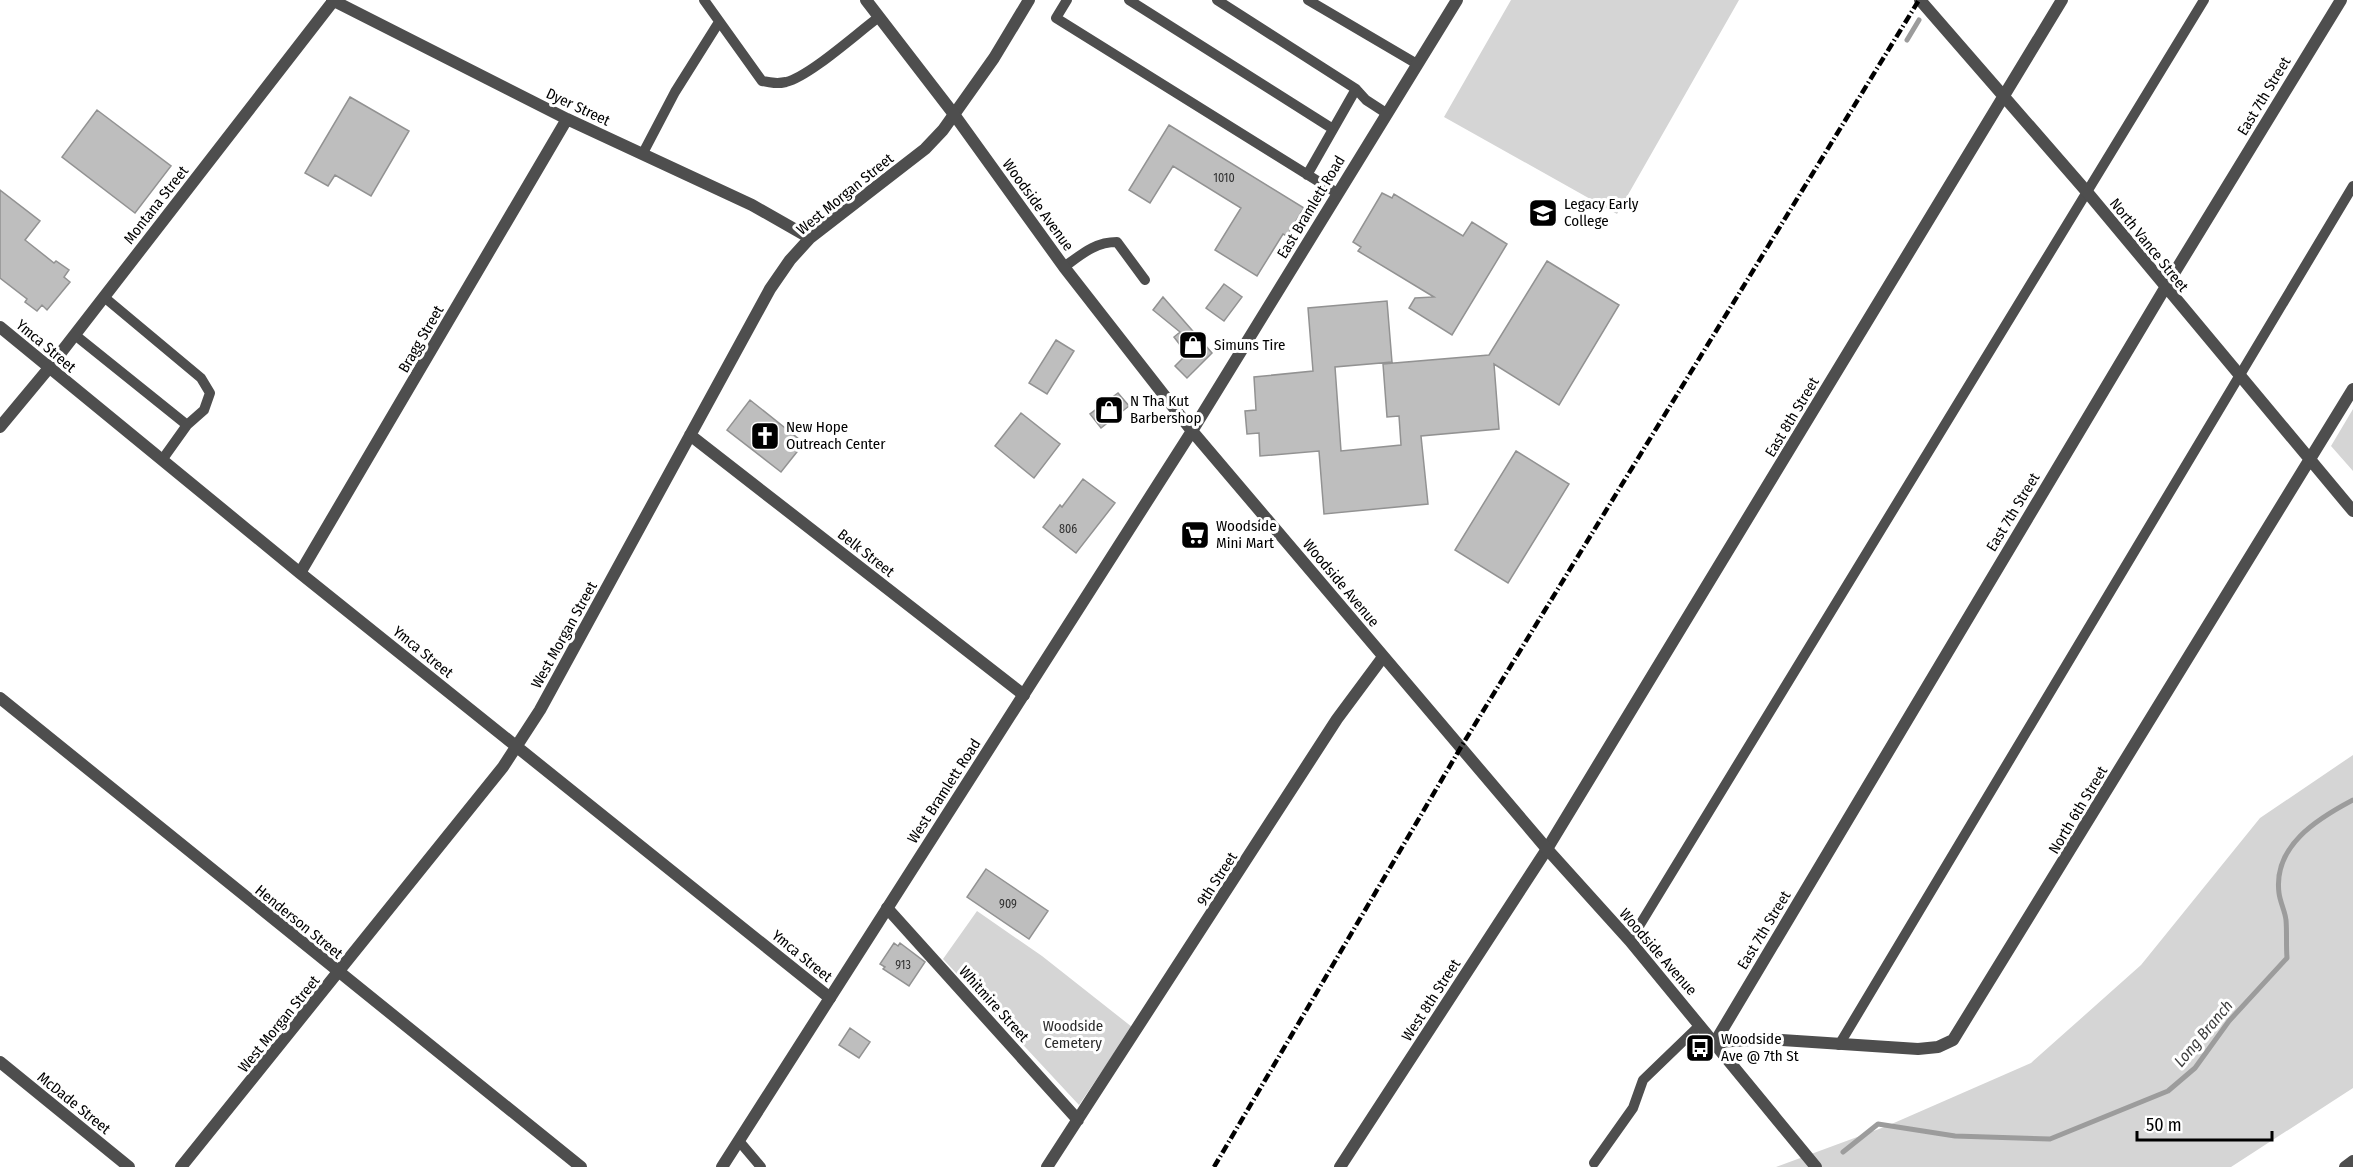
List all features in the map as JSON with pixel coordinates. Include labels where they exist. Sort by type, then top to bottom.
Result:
[{"type":"street","name":"Dyer Street","points":[[333,0],[567,119],[752,205],[810,238]]},
{"type":"street","name":"Montana Street","points":[[0,427],[75,335],[333,0]]},
{"type":"street","name":"Woodside Avenue","points":[[866,0],[953,113],[1064,267],[1192,431],[1547,849],[1630,941],[1816,1167]]},
{"type":"street","name":"West Morgan Street","points":[[182,1167],[503,767],[540,710],[770,289],[790,260],[810,238],[925,149],[943,130],[953,113],[976,85],[1029,0]]},
{"type":"street","name":"East Bramlett Road","points":[[1192,431],[1457,0]]},
{"type":"street","name":"North Vance Street","points":[[1920,0],[2087,192],[2164,288],[2353,511]]},
{"type":"street","name":"East 8th Street","points":[[1547,849],[2062,0]]},
{"type":"street","name":"East 7th Street","points":[[1715,1042],[2164,288],[2341,0]]},
{"type":"street","name":"Bragg Street","points":[[300,573],[567,119]]},
{"type":"street","name":"Ymca Street","points":[[0,327],[300,573],[830,998]]},
{"type":"street","name":"North 6th Street","points":[[1715,1042],[1768,1039],[1839,1045],[1928,1048],[1947,1043],[1959,1032],[2353,389]]},
{"type":"street","name":"West Bramlett Road","points":[[722,1167],[1192,431]]},
{"type":"street","name":"Belk Street","points":[[690,435],[1024,695]]},
{"type":"street","name":"9th Street","points":[[1047,1167],[1337,719],[1383,657]]},
{"type":"street","name":"Henderson Street","points":[[0,698],[581,1167]]},
{"type":"street","name":"West 8th Street","points":[[1340,1167],[1547,849]]},
{"type":"street","name":"Whitmire Street","points":[[887,909],[1078,1120]]},
{"type":"street","name":"McDade Street","points":[[0,1062],[129,1167]]},
{"type":"street","points":[[2345,1167],[2353,1161]]},
{"type":"lane","points":[[704,0],[762,81],[773,84],[788,82],[879,16]]},
{"type":"lane","points":[[1067,0],[1056,18],[1337,193]]},
{"type":"lane","points":[[1129,0],[1333,129]]},
{"type":"lane","points":[[1217,0],[1356,89],[1366,100],[1386,113]]},
{"type":"lane","points":[[1308,0],[1417,64]]},
{"type":"lane","points":[[1630,941],[2204,0]]},
{"type":"lane","points":[[643,153],[675,92],[719,22]]},
{"type":"lane","points":[[1307,175],[1356,89]]},
{"type":"lane","points":[[1839,1045],[2353,186]]},
{"type":"lane","points":[[1064,267],[1088,249],[1103,242],[1118,242],[1145,280]]},
{"type":"lane","points":[[104,297],[201,378],[210,393],[204,410],[187,425],[162,460]]},
{"type":"lane","points":[[75,335],[187,425]]},
{"type":"lane","points":[[1594,1163],[1633,1108],[1643,1080],[1701,1025]]},
{"type":"lane","points":[[739,1141],[761,1167]]},
{"type":"green space","points":[[1511,0],[1739,0],[1617,214],[1444,117]]},
{"type":"green space","points":[[2353,409],[2353,471],[2331,446]]},
{"type":"green space","points":[[2353,755],[2353,1088],[2231,1167],[1776,1167],[1887,1126],[2031,1063],[2141,965],[2260,818]]},
{"type":"green space","name":"Woodside Cemetery","points":[[977,911],[1042,956],[1132,1027],[1079,1105],[943,959]]},
{"type":"building","points":[[350,97],[409,131],[371,196],[335,175],[328,186],[305,173]]},
{"type":"building","points":[[97,110],[171,166],[135,213],[62,157]]},
{"type":"building","points":[[1169,125],[1304,208],[1287,236],[1283,234],[1257,276],[1215,250],[1241,208],[1173,166],[1150,203],[1129,190]]},
{"type":"building","points":[[0,190],[40,221],[25,240],[54,263],[56,261],[69,270],[64,277],[70,282],[47,310],[42,305],[37,311],[25,302],[27,299],[0,278]]},
{"type":"building","points":[[1382,193],[1392,198],[1394,194],[1463,236],[1472,222],[1507,244],[1452,335],[1409,308],[1415,298],[1434,297],[1358,251],[1361,247],[1353,242]]},
{"type":"building","points":[[1547,261],[1619,305],[1559,405],[1494,364],[1499,429],[1421,436],[1428,504],[1324,514],[1319,451],[1260,456],[1259,433],[1247,434],[1245,411],[1256,410],[1254,377],[1313,371],[1308,308],[1387,301],[1392,362],[1335,367],[1341,451],[1401,445],[1399,416],[1387,417],[1383,364],[1489,355]]},
{"type":"building","points":[[1224,284],[1242,297],[1224,321],[1206,308]]},
{"type":"building","name":"Simuns Tire","points":[[1163,297],[1212,353],[1187,378],[1175,366],[1187,354],[1174,337],[1180,332],[1153,310]]},
{"type":"building","points":[[1056,340],[1074,351],[1047,394],[1029,383]]},
{"type":"building","name":"N Tha Kut Barbershop","points":[[1118,393],[1129,406],[1101,428],[1090,414]]},
{"type":"building","name":"New Hope Outreach Center","points":[[750,400],[804,443],[781,472],[727,430]]},
{"type":"building","points":[[1021,413],[1060,444],[1034,478],[995,446]]},
{"type":"building","points":[[1516,451],[1569,484],[1508,583],[1455,550]]},
{"type":"building","points":[[1083,479],[1115,503],[1076,553],[1043,527]]},
{"type":"building","points":[[986,869],[1048,911],[1029,939],[967,897]]},
{"type":"building","points":[[894,943],[898,946],[900,943],[925,962],[909,986],[883,969],[885,967],[880,964]]},
{"type":"building","points":[[850,1028],[870,1042],[859,1058],[839,1045]]},
{"type":"waterway","points":[[1907,40],[1919,20]]},
{"type":"waterway","name":"Long Branch","points":[[1843,1152],[1878,1124],[1955,1136],[2050,1139],[2168,1091],[2195,1068],[2229,1021],[2287,958],[2286,920],[2279,893],[2279,876],[2283,861],[2290,848],[2312,825],[2353,800]]},
{"type":"railway","points":[[1214,1167],[1461,747],[1919,0]]},
{"type":"place","name":"Legacy Early College","points":[[1543,213]]},
{"type":"place","name":"Simuns Tire","points":[[1193,345]]},
{"type":"place","name":"N Tha Kut Barbershop","points":[[1109,410]]},
{"type":"place","name":"New Hope Outreach Center","points":[[765,436]]},
{"type":"place","name":"Woodside Mini Mart","points":[[1195,535]]},
{"type":"place","name":"Woodside Ave @ 7th St","points":[[1700,1048]]}]
